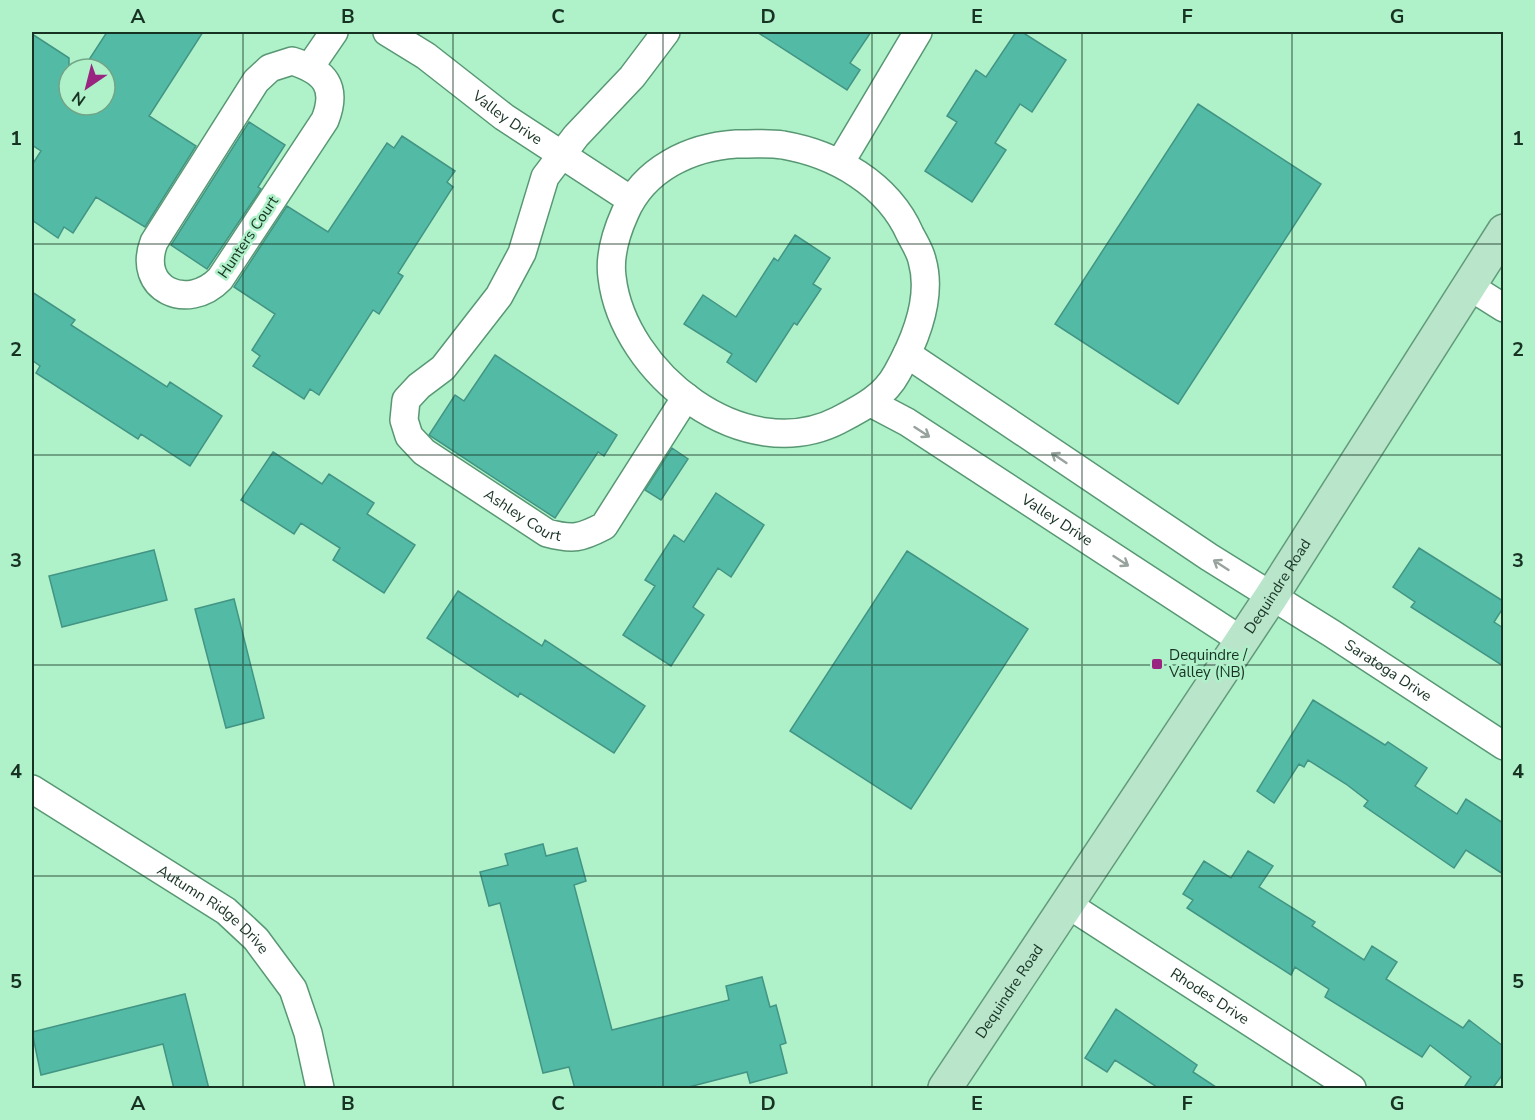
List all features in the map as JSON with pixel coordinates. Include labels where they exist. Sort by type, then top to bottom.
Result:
[{"type":"main road","name":"Dequindre Road","points":[[945,1089],[1270,597],[1503,231]]},
{"type":"street","points":[[310,66],[334,32]]},
{"type":"street","name":"Valley Drive","points":[[387,32],[426,56],[504,117],[631,200]]},
{"type":"street","points":[[561,156],[576,136],[632,76],[666,32]]},
{"type":"street","points":[[840,163],[918,32]]},
{"type":"street","name":"Hunters Court","points":[[292,61],[310,66],[330,88],[331,105],[319,130],[215,284],[197,295],[179,295],[164,290],[153,277],[149,265],[154,242],[256,81],[270,68],[292,61]]},
{"type":"street","points":[[719,145],[782,145],[840,163],[870,182],[892,204],[908,228],[922,261],[924,292],[920,321],[907,354],[893,380],[871,404],[826,427],[785,434],[724,419],[686,397],[648,362],[631,337],[619,309],[612,276],[612,256],[617,232],[631,200],[642,185],[671,162],[719,145]]},
{"type":"street","name":"Ashley Court","points":[[561,156],[545,177],[522,253],[499,296],[443,368],[418,386],[406,400],[404,420],[409,436],[424,452],[547,532],[564,538],[582,537],[604,526],[686,397]]},
{"type":"street","points":[[1469,286],[1503,308]]},
{"type":"street","points":[[907,354],[950,386],[1270,597]]},
{"type":"street","name":"Valley Drive","points":[[871,404],[907,422],[1241,640]]},
{"type":"street","name":"Saratoga Drive","points":[[1270,597],[1331,633],[1503,746]]},
{"type":"street","name":"Autumn Ridge Drive","points":[[32,789],[218,905],[256,939],[293,989],[308,1033],[320,1089]]},
{"type":"street","name":"Rhodes Drive","points":[[1066,904],[1352,1089]]},
{"type":"building","points":[[107,32],[203,32],[149,116],[196,146],[145,227],[96,197],[73,233],[64,227],[58,238],[32,220],[32,165],[41,151],[32,145],[32,34],[67,57],[57,57],[57,117],[117,117],[117,57],[91,57]]},
{"type":"building","points":[[757,32],[871,32],[850,63],[860,70],[847,90]]},
{"type":"building","points":[[1016,32],[1022,32],[1066,60],[1032,112],[1020,104],[995,143],[1006,150],[972,202],[925,171],[957,122],[947,116],[976,70],[986,77]]},
{"type":"building","points":[[1198,104],[1321,184],[1178,404],[1055,324]]},
{"type":"building","points":[[249,122],[285,145],[258,187],[261,189],[207,269],[171,245]]},
{"type":"building","points":[[402,136],[455,171],[447,182],[453,187],[398,273],[403,276],[379,314],[373,310],[319,395],[310,389],[304,399],[253,366],[260,356],[252,350],[275,314],[234,287],[287,206],[328,232],[387,143],[394,148]]},
{"type":"building","points":[[795,235],[830,258],[813,284],[821,289],[797,325],[794,323],[756,382],[727,362],[732,354],[684,324],[703,295],[736,317],[774,258],[778,261]]},
{"type":"building","points":[[32,292],[75,320],[71,325],[167,387],[170,382],[222,416],[190,466],[141,434],[138,439],[36,373],[40,366],[32,360]]},
{"type":"building","points":[[495,355],[617,435],[604,456],[598,452],[555,518],[429,435],[455,395],[464,401]]},
{"type":"building","points":[[672,448],[688,459],[661,500],[645,490]]},
{"type":"building","points":[[273,452],[322,484],[329,474],[374,503],[367,514],[415,545],[384,593],[333,560],[340,548],[301,523],[294,534],[241,500]]},
{"type":"building","points":[[716,493],[764,525],[731,577],[718,568],[693,607],[704,615],[671,666],[623,635],[655,586],[645,580],[674,535],[684,542]]},
{"type":"building","points":[[1419,548],[1503,601],[1503,608],[1494,622],[1503,628],[1503,666],[1411,607],[1415,602],[1393,587]]},
{"type":"building","points":[[154,550],[167,600],[62,627],[49,576]]},
{"type":"building","points":[[907,551],[1028,629],[911,809],[790,731]]},
{"type":"building","points":[[458,591],[542,646],[545,640],[645,706],[614,753],[520,693],[518,697],[427,638]]},
{"type":"building","points":[[234,599],[264,718],[226,728],[195,609]]},
{"type":"building","points":[[1313,700],[1385,745],[1388,742],[1427,768],[1415,786],[1457,814],[1466,799],[1503,823],[1503,874],[1466,850],[1454,868],[1364,806],[1368,801],[1308,760],[1304,767],[1299,764],[1274,803],[1257,791]]},
{"type":"building","points":[[543,844],[546,856],[577,848],[586,881],[574,885],[612,1030],[729,1000],[726,986],[762,977],[770,1007],[776,1005],[786,1043],[780,1045],[787,1073],[750,1083],[747,1072],[681,1089],[575,1089],[569,1067],[543,1073],[500,903],[489,906],[480,872],[508,865],[505,854]]},
{"type":"building","points":[[1248,851],[1273,866],[1259,887],[1315,922],[1312,926],[1364,960],[1372,946],[1397,962],[1386,979],[1463,1028],[1469,1020],[1503,1046],[1503,1074],[1492,1089],[1463,1089],[1471,1077],[1430,1045],[1422,1057],[1325,997],[1329,989],[1295,967],[1291,975],[1187,908],[1193,900],[1183,894],[1204,861],[1231,878]]},
{"type":"building","points":[[185,994],[209,1089],[174,1089],[163,1044],[41,1075],[32,1032]]},
{"type":"building","points":[[1116,1009],[1197,1065],[1193,1072],[1219,1089],[1160,1089],[1115,1060],[1107,1072],[1085,1058]]},
{"type":"place","name":"Dequindre / Valley (NB)","points":[[1157,664]]}]
